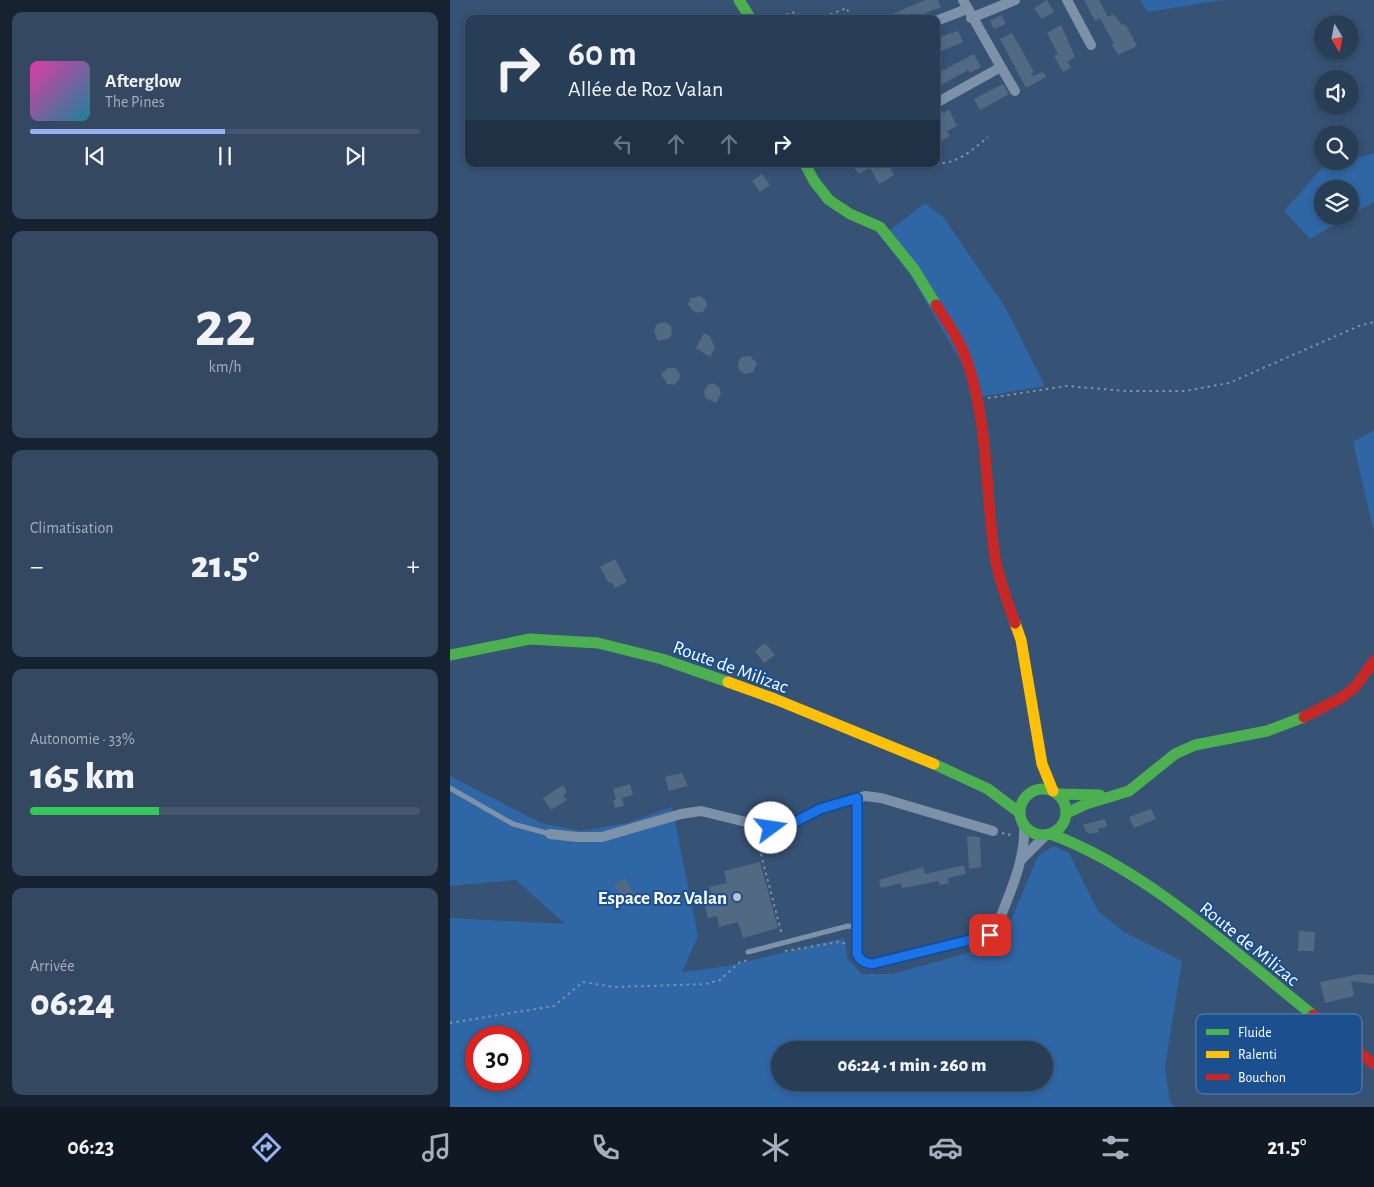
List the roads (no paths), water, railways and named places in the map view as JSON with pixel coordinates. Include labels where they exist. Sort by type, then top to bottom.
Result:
[{"type":"main road","points":[[739,0],[748,15]]},
{"type":"main road","points":[[807,167],[814,181],[829,200],[850,214],[880,227],[914,269],[961,345],[968,363],[977,399],[986,451],[995,557],[1001,583],[1021,640],[1042,764],[1056,793],[1065,803],[1071,822]]},
{"type":"main road","name":"Route de Milizac","points":[[450,656],[478,648],[530,639],[598,643],[662,659],[776,699],[988,788],[1029,794]]},
{"type":"main road","points":[[1042,764],[1029,794],[1022,801],[1022,820],[1033,833],[1048,835],[1071,822],[1086,804],[1129,791],[1176,754],[1195,745],[1267,731],[1308,716],[1341,698],[1355,687],[1374,661]]},
{"type":"main road","name":"Route de Milizac","points":[[988,788],[1022,820]]},
{"type":"main road","points":[[1029,794],[1045,789],[1056,793],[1114,795]]},
{"type":"main road","name":"Route de Milizac","points":[[1071,822],[1100,855]]},
{"type":"main road","name":"Route de Milizac","points":[[1048,835],[1068,840],[1100,855],[1161,894],[1311,1014]]},
{"type":"main road","name":"Route de Milizac","points":[[1362,1054],[1374,1064]]},
{"type":"street","points":[[940,19],[967,9],[1015,0]]},
{"type":"street","points":[[1067,0],[1091,45]]},
{"type":"street","points":[[967,9],[1015,91]]},
{"type":"street","points":[[940,101],[1001,67]]},
{"type":"street","points":[[550,834],[602,837],[681,814],[701,811],[771,828],[789,825],[820,809],[865,796],[880,798],[993,831]]},
{"type":"street","points":[[857,798],[857,948],[859,959],[865,963],[872,964],[990,935],[996,929],[1020,861],[1025,840],[1022,820]]},
{"type":"street","points":[[1020,861],[1048,835]]},
{"type":"lane","points":[[450,788],[513,824],[550,834]]},
{"type":"lane","points":[[748,952],[848,926],[857,927]]},
{"type":"place","name":"Espace Roz Valan","points":[[737,897]]}]
